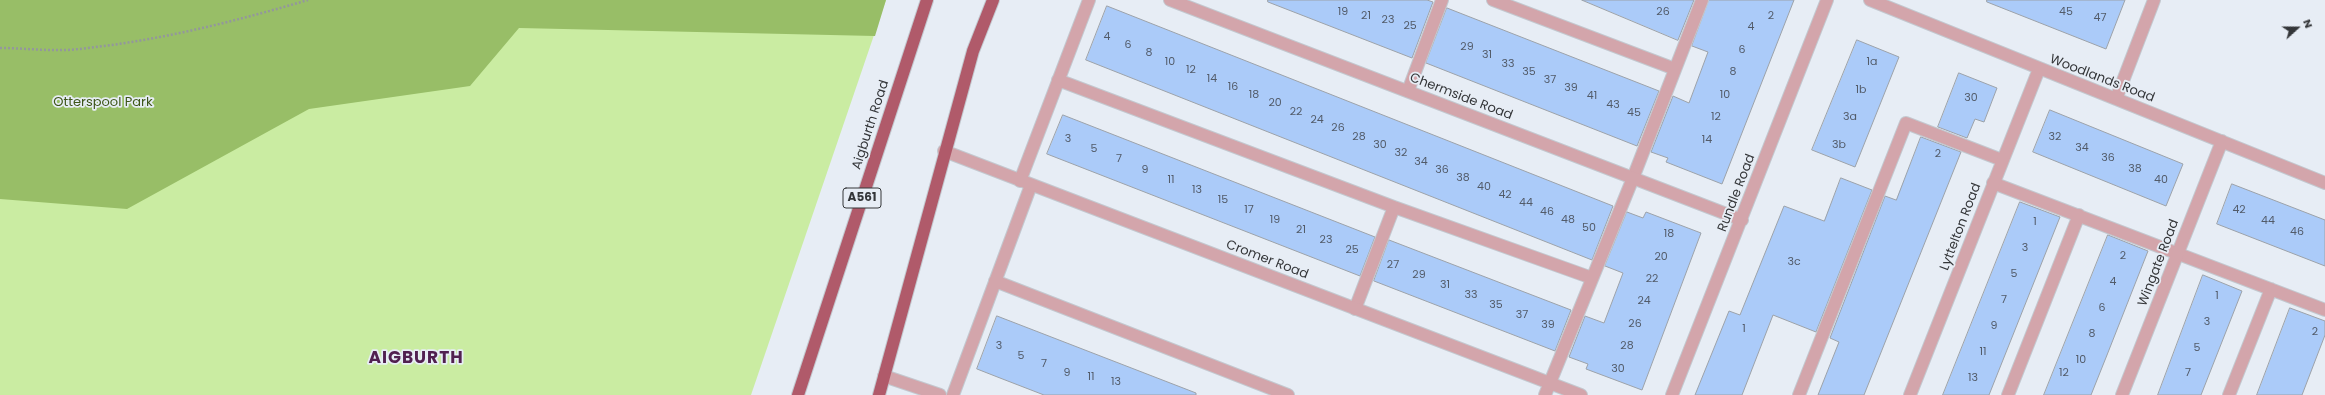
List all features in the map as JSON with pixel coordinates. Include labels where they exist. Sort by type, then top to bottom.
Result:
[{"type":"highway","name":"Aigburth Road","points":[[798,395],[927,0]]},
{"type":"highway","points":[[879,395],[944,151],[973,51],[993,0]]},
{"type":"street","points":[[953,395],[995,281],[1058,80],[1089,0]]},
{"type":"street","name":"Chermside Road","points":[[1170,0],[1742,220]]},
{"type":"street","points":[[1408,91],[1442,0]]},
{"type":"street","points":[[1493,0],[1675,70]]},
{"type":"street","points":[[1545,395],[1633,178],[1702,0]]},
{"type":"street","name":"Rundle Road","points":[[1672,395],[1828,0]]},
{"type":"street","name":"Woodlands Road","points":[[1870,0],[2325,183]]},
{"type":"street","points":[[2116,99],[2154,0]]},
{"type":"street","name":"Lyttelton Road","points":[[1910,395],[2039,69]]},
{"type":"street","points":[[1058,80],[1394,207],[1592,278]]},
{"type":"street","points":[[1799,395],[1906,122],[2002,160]]},
{"type":"street","name":"Wingate Road","points":[[2122,395],[2222,141]]},
{"type":"street","name":"Cromer Road","points":[[944,151],[1581,395]]},
{"type":"street","points":[[1993,183],[2325,310]]},
{"type":"street","points":[[1355,309],[1366,275],[1394,207]]},
{"type":"street","points":[[2008,395],[2079,215]]},
{"type":"street","points":[[995,281],[1268,392],[1288,395]]},
{"type":"street","points":[[2229,395],[2271,289]]},
{"type":"street","points":[[884,376],[940,395]]},
{"type":"path","points":[[0,48],[78,49],[154,38],[239,20],[308,0]]},
{"type":"green space","points":[[0,0],[886,0],[751,395],[0,395]]},
{"type":"green space","name":"Otterspool Park","points":[[0,0],[886,0],[875,36],[519,28],[470,86],[309,109],[127,209],[0,199]]},
{"type":"building","points":[[1268,0],[1427,0],[1433,2],[1412,58],[1268,2]]},
{"type":"building","points":[[1582,0],[1694,0],[1678,40]]},
{"type":"building","points":[[1709,0],[1794,0],[1722,184],[1666,162],[1668,158],[1651,152],[1673,96],[1689,103],[1708,52],[1692,46]]},
{"type":"building","points":[[1987,0],[2125,0],[2106,49],[1987,2]]},
{"type":"building","points":[[1107,6],[1613,206],[1592,260],[1086,60]]},
{"type":"building","points":[[1447,8],[1659,91],[1637,146],[1426,63]]},
{"type":"building","points":[[1857,40],[1899,57],[1855,167],[1812,150]]},
{"type":"building","points":[[1959,73],[1997,88],[1984,122],[1975,119],[1967,138],[1938,127]]},
{"type":"building","points":[[2050,110],[2183,164],[2166,206],[2033,152]]},
{"type":"building","points":[[1063,115],[1375,237],[1360,276],[1047,154]]},
{"type":"building","points":[[1921,137],[1961,152],[1864,395],[1818,395],[1839,342],[1830,338],[1885,196],[1896,200]]},
{"type":"building","points":[[1841,178],[1872,190],[1816,332],[1773,315],[1742,395],[1695,395],[1729,311],[1740,315],[1784,206],[1824,221]]},
{"type":"building","points":[[2232,184],[2325,220],[2325,266],[2217,224]]},
{"type":"building","points":[[2020,202],[2060,217],[1989,395],[1943,395]]},
{"type":"building","points":[[1627,212],[1643,218],[1646,212],[1701,233],[1642,390],[1586,369],[1588,364],[1569,357],[1585,316],[1604,323],[1623,273],[1605,266]]},
{"type":"building","points":[[2108,235],[2148,251],[2091,395],[2044,395]]},
{"type":"building","points":[[1389,240],[1571,310],[1555,351],[1374,281]]},
{"type":"building","points":[[2203,275],[2242,291],[2201,395],[2158,395]]},
{"type":"building","points":[[2290,308],[2325,321],[2325,335],[2302,395],[2257,395]]},
{"type":"building","points":[[997,316],[1196,393],[1196,395],[1044,395],[977,369]]},
{"type":"district","name":"AIGBURTH","points":[[416,359]]}]
